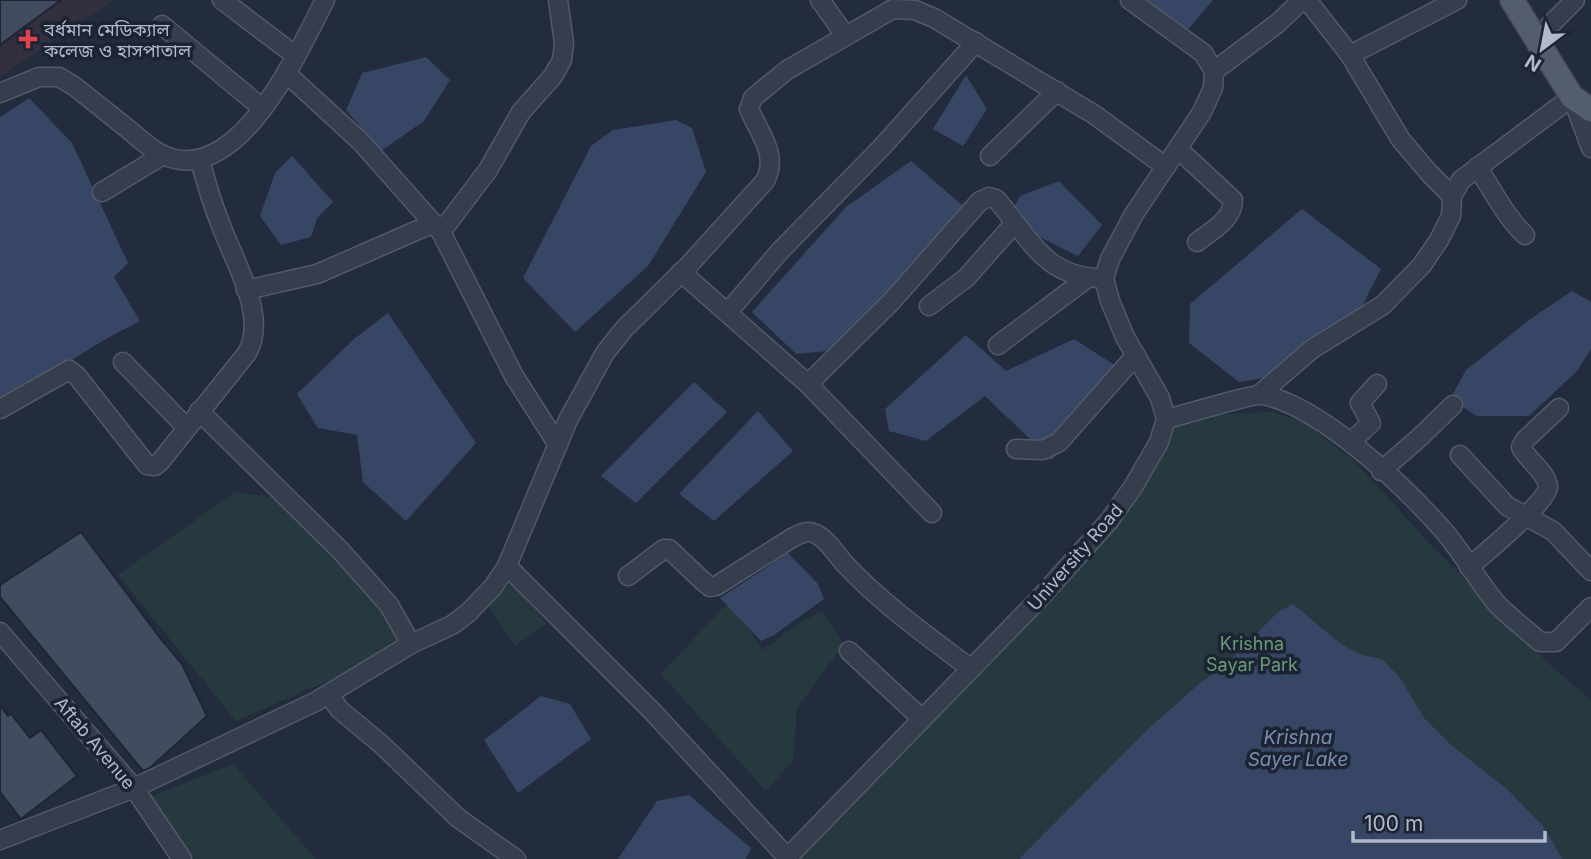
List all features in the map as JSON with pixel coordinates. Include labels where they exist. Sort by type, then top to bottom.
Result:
[{"type":"main road","points":[[1512,0],[1581,104]]},
{"type":"street","points":[[222,0],[296,56]]},
{"type":"street","points":[[0,93],[39,77],[59,77],[163,155],[186,161],[201,160],[237,136],[252,122],[286,74],[326,0]]},
{"type":"street","points":[[246,289],[317,274],[438,227],[488,170],[521,112],[553,76],[562,61],[564,43],[558,0]]},
{"type":"street","points":[[821,0],[845,35]]},
{"type":"street","points":[[1130,0],[1203,53],[1214,71],[1213,89],[1202,112],[1134,214],[1110,258],[1104,278],[1110,301],[1160,398],[1166,419],[1260,394],[1312,349],[1383,305],[1422,265],[1440,240],[1451,216],[1452,196],[1461,180],[1477,167],[1581,104],[1591,148]]},
{"type":"street","points":[[1214,71],[1278,23],[1302,0]]},
{"type":"street","points":[[1307,0],[1350,55],[1401,140],[1452,196]]},
{"type":"street","points":[[1350,55],[1457,0]]},
{"type":"street","points":[[1537,38],[1575,0]]},
{"type":"street","points":[[0,840],[134,788],[329,695],[411,644],[452,625],[468,613],[494,587],[507,566],[578,400],[605,354],[624,329],[759,189],[769,172],[770,157],[764,136],[749,110],[753,97],[787,70],[845,35],[893,9],[915,10],[976,42],[1096,115],[1166,167]]},
{"type":"street","points":[[162,25],[262,108]]},
{"type":"street","points":[[728,312],[780,251],[882,147],[976,42]]},
{"type":"street","points":[[286,74],[361,142],[438,227],[514,376],[558,444]]},
{"type":"street","points":[[990,156],[1057,91]]},
{"type":"street","points":[[1178,149],[1233,200],[1233,208],[1228,217],[1197,242]]},
{"type":"street","points":[[102,192],[163,155]]},
{"type":"street","points":[[0,409],[69,370],[77,376],[147,465],[155,466],[160,462],[252,344],[254,334],[246,289],[212,202],[201,160]]},
{"type":"street","points":[[1477,167],[1499,200],[1506,216],[1525,235]]},
{"type":"street","points":[[808,384],[891,302],[980,201],[989,197],[996,199],[1035,249],[1055,266],[1086,279],[1104,278]]},
{"type":"street","points":[[929,306],[966,278],[1014,224]]},
{"type":"street","points":[[681,272],[808,384],[932,513]]},
{"type":"street","points":[[998,345],[1086,279]]},
{"type":"street","points":[[1016,449],[1043,450],[1059,442],[1136,355]]},
{"type":"street","points":[[123,362],[186,427]]},
{"type":"street","points":[[1351,442],[1371,423],[1360,403],[1377,384]]},
{"type":"street","points":[[1260,394],[1296,407],[1351,442],[1444,531],[1497,604],[1540,642],[1556,642],[1591,607]]},
{"type":"street","points":[[1381,471],[1453,405]]},
{"type":"street","points":[[1469,567],[1545,497],[1548,486],[1521,447],[1559,408]]},
{"type":"street","points":[[199,411],[340,550],[389,605],[411,644]]},
{"type":"street","name":"University Road","points":[[787,858],[1038,600],[1109,521],[1159,442],[1166,419]]},
{"type":"street","points":[[1460,455],[1507,506],[1553,531],[1591,571]]},
{"type":"street","points":[[628,576],[669,548],[705,583],[710,587],[716,586],[792,538],[805,532],[813,533],[820,537],[852,572],[911,623],[971,668]]},
{"type":"street","points":[[507,566],[651,710],[787,858]]},
{"type":"street","name":"Aftab Avenue","points":[[0,632],[134,788],[182,859]]},
{"type":"street","points":[[849,650],[922,719]]},
{"type":"street","points":[[329,695],[345,715],[381,744],[458,818],[516,859]]},
{"type":"shaded area","name":"বর্ধমান মেডিক্যাল কলেজ ও হাসপাতাল","points":[[0,0],[114,0],[0,77]]},
{"type":"green space","name":"Krishna Sayar Park","points":[[1272,412],[1304,422],[1355,462],[1433,547],[1548,663],[1591,700],[1591,859],[786,859],[1024,615],[1177,416]]},
{"type":"green space","points":[[235,492],[279,498],[387,608],[402,649],[236,721],[118,575]]},
{"type":"green space","points":[[511,583],[547,623],[515,646],[487,605]]},
{"type":"green space","points":[[729,601],[763,650],[796,625],[822,611],[844,644],[797,708],[793,761],[766,791],[661,674]]},
{"type":"green space","points":[[233,764],[316,859],[194,859],[149,797]]},
{"type":"water","points":[[1139,0],[1213,0],[1187,31]]},
{"type":"water","points":[[426,57],[450,80],[424,121],[381,151],[346,110],[362,73]]},
{"type":"water","points":[[966,75],[987,109],[963,146],[933,129]]},
{"type":"water","points":[[29,98],[72,143],[128,263],[114,277],[140,321],[0,404],[0,117]]},
{"type":"water","points":[[676,120],[692,128],[706,172],[648,266],[575,332],[523,278],[591,146],[613,130]]},
{"type":"water","points":[[292,156],[333,202],[317,218],[311,237],[281,245],[260,216],[275,173]]},
{"type":"water","points":[[911,161],[969,211],[837,350],[796,354],[752,312],[846,207]]},
{"type":"water","points":[[1059,181],[1102,225],[1078,256],[1007,221],[1020,196]]},
{"type":"water","points":[[1302,209],[1381,269],[1357,316],[1282,375],[1239,382],[1189,343],[1190,304]]},
{"type":"water","points":[[1572,291],[1591,302],[1591,349],[1577,371],[1529,416],[1477,416],[1450,399],[1466,370],[1529,320]]},
{"type":"water","points":[[388,313],[476,443],[406,521],[363,482],[357,435],[318,428],[297,394],[354,339]]},
{"type":"water","points":[[966,335],[1006,371],[1074,339],[1124,371],[1052,460],[985,396],[926,441],[889,431],[885,409]]},
{"type":"water","points":[[694,382],[727,412],[636,503],[601,476]]},
{"type":"water","points":[[758,411],[793,451],[714,521],[679,494]]},
{"type":"water","points":[[788,553],[818,584],[824,599],[774,635],[761,641],[720,598]]},
{"type":"water","name":"Krishna Sayer Lake","points":[[1293,604],[1341,644],[1361,655],[1382,659],[1401,679],[1424,718],[1451,745],[1507,789],[1544,827],[1562,859],[1019,859],[1149,728],[1200,683],[1224,666],[1278,612]]},
{"type":"water","points":[[541,696],[570,704],[591,739],[518,793],[484,740]]},
{"type":"water","points":[[689,795],[751,848],[746,859],[618,859],[657,801]]},
{"type":"building","points":[[0,0],[61,0],[0,45]]},
{"type":"building","points":[[81,532],[182,664],[207,716],[150,768],[143,771],[0,597],[0,585]]},
{"type":"building","points":[[0,705],[30,738],[41,730],[77,776],[21,819],[0,792]]},
{"type":"place","name":"বর্ধমান মেডিক্যাল কলেজ ও হাসপাতাল","points":[[28,39]]}]
